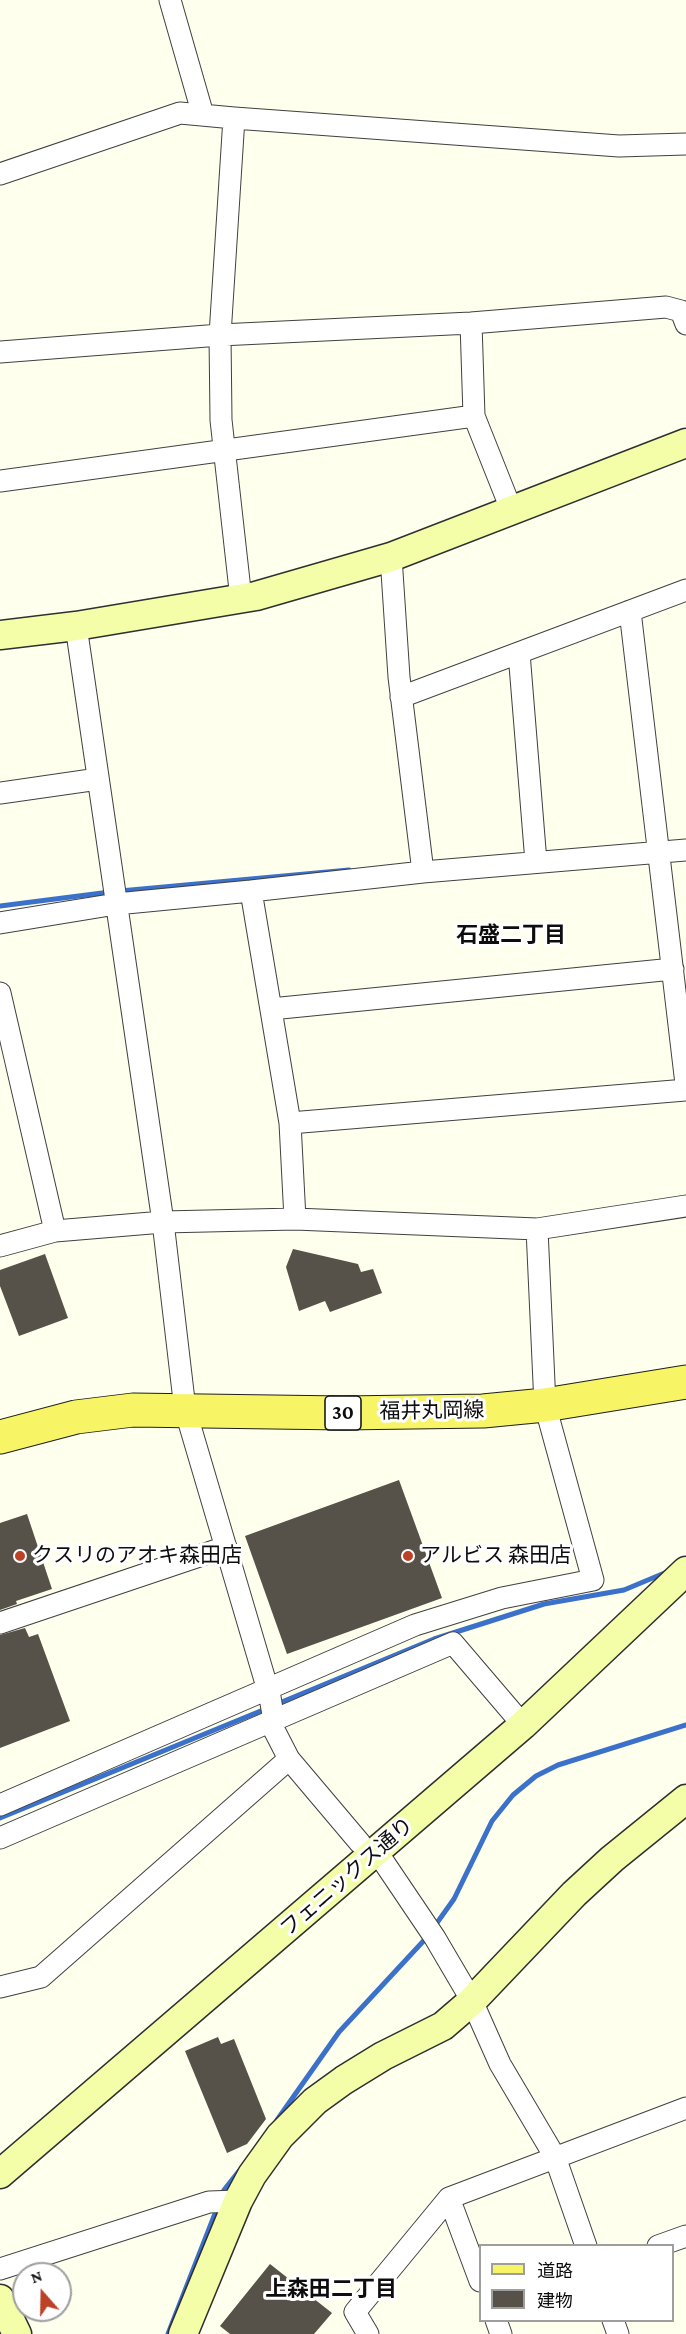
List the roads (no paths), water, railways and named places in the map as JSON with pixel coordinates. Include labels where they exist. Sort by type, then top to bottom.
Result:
[{"type":"main road","name":"福井丸岡線","points":[[0,1437],[76,1417],[133,1410],[343,1413],[483,1410],[545,1406],[686,1382]]},
{"type":"street","points":[[170,0],[203,114]]},
{"type":"street","points":[[0,174],[180,112],[234,118],[620,146],[686,144]]},
{"type":"street","points":[[234,118],[220,335],[222,420],[241,599]]},
{"type":"street","points":[[0,352],[220,335],[471,323],[666,307],[681,310],[686,324]]},
{"type":"street","points":[[471,323],[474,416],[511,509]]},
{"type":"street","points":[[0,481],[474,416]]},
{"type":"street","points":[[0,635],[76,627],[256,596],[391,557],[686,443]]},
{"type":"street","points":[[391,557],[401,698],[423,872]]},
{"type":"street","points":[[401,698],[686,590]]},
{"type":"street","points":[[630,611],[686,1084]]},
{"type":"street","points":[[76,627],[163,1222],[185,1410],[270,1706],[289,1759],[369,1847],[435,1938],[472,2001],[500,2064],[555,2157],[585,2244]]},
{"type":"street","points":[[519,653],[536,862]]},
{"type":"street","points":[[0,793],[98,779]]},
{"type":"street","points":[[0,923],[116,904],[423,872],[686,850]]},
{"type":"street","points":[[251,891],[290,1123],[295,1219]]},
{"type":"street","points":[[271,1009],[673,969]]},
{"type":"street","points":[[0,993],[55,1231]]},
{"type":"street","points":[[290,1123],[686,1090]]},
{"type":"street","points":[[0,1246],[55,1231],[163,1222],[295,1219],[537,1229],[686,1206]]},
{"type":"street","points":[[0,1838],[270,1706],[415,1625],[502,1598],[593,1580],[545,1406],[537,1229]]},
{"type":"street","points":[[0,1623],[226,1547]]},
{"type":"street","name":"フェニックス通り","points":[[0,2174],[369,1847],[523,1725],[686,1571]]},
{"type":"street","points":[[0,1805],[270,1706],[453,1643],[523,1725]]},
{"type":"street","points":[[0,1987],[41,1977],[289,1759]]},
{"type":"street","points":[[183,2334],[238,2200],[252,2175],[280,2136],[315,2101],[383,2056],[443,2026],[472,2001],[574,1894],[612,1859],[686,1799]]},
{"type":"street","points":[[368,2334],[355,2312],[449,2198],[686,2108]]},
{"type":"street","points":[[449,2198],[479,2278]]},
{"type":"street","points":[[0,2269],[208,2202],[238,2200]]},
{"type":"street","points":[[664,2244],[686,2236]]},
{"type":"street","points":[[0,2299],[17,2334]]},
{"type":"waterway","points":[[120,891],[349,870]]},
{"type":"waterway","points":[[0,906],[110,892]]},
{"type":"waterway","points":[[277,1704],[434,1639],[544,1604],[624,1590],[667,1572]]},
{"type":"waterway","points":[[0,1818],[268,1708]]},
{"type":"waterway","points":[[434,1927],[454,1899],[492,1821],[513,1795],[536,1776],[558,1765],[686,1725]]},
{"type":"waterway","points":[[277,2120],[339,2032],[429,1935]]},
{"type":"waterway","points":[[221,2198],[224,2190],[239,2171]]},
{"type":"waterway","points":[[168,2334],[218,2206]]},
{"type":"place","name":"クスリのアオキ森田店","points":[[20,1556]]},
{"type":"place","name":"アルビス 森田店","points":[[408,1556]]},
{"type":"district","name":"石盛二丁目","points":[[511,935]]},
{"type":"district","name":"上森田二丁目","points":[[331,2289]]}]
